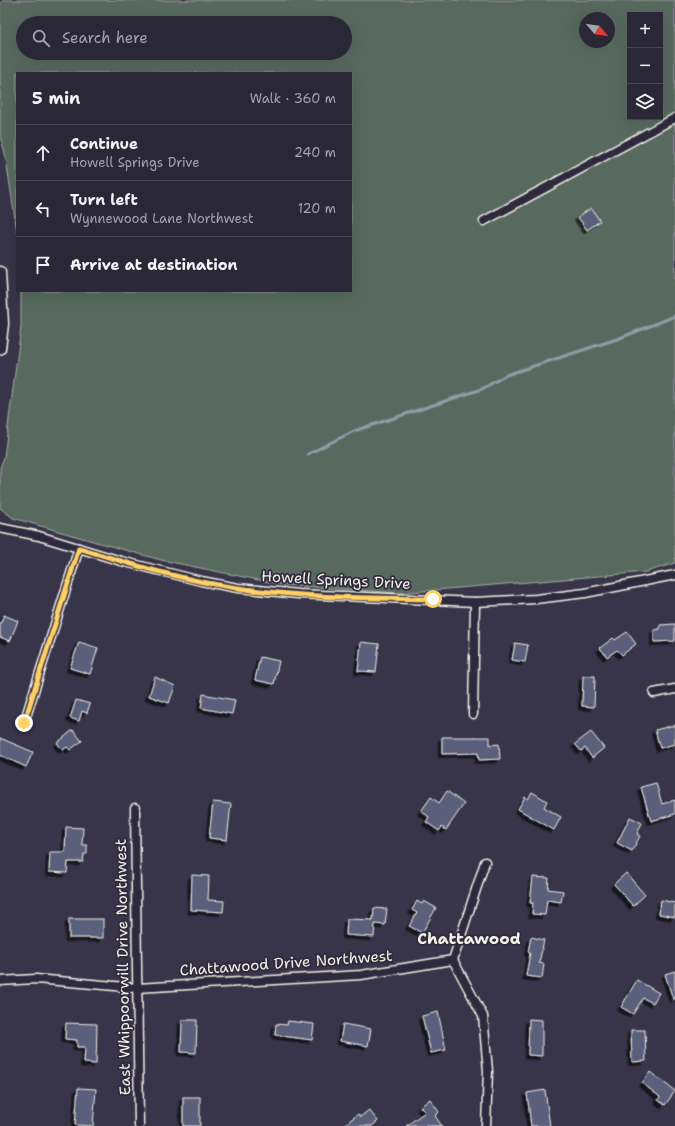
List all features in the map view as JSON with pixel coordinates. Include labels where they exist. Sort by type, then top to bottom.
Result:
[{"type":"street","points":[[484,221],[675,118]]},
{"type":"street","points":[[0,272],[3,324],[0,349]]},
{"type":"street","name":"Howell Springs Drive","points":[[0,528],[40,536],[186,578],[238,588],[355,598],[475,602],[536,599],[585,593],[675,575]]},
{"type":"street","points":[[24,723],[79,548]]},
{"type":"street","points":[[473,714],[475,602]]},
{"type":"street","points":[[654,693],[675,689]]},
{"type":"street","name":"East Whippoorwill Drive Northwest","points":[[136,808],[139,1126]]},
{"type":"street","points":[[485,862],[453,960],[483,1016],[488,1072],[486,1126]]},
{"type":"street","name":"Chattawood Drive Northwest","points":[[0,981],[36,979],[137,988],[361,974],[453,960]]},
{"type":"green space","points":[[4,0],[675,0],[675,563],[646,572],[400,593],[283,585],[161,560],[13,518],[0,508],[0,468],[4,457],[21,327],[21,292],[352,292],[352,72],[16,72],[16,225],[5,153],[0,136],[0,3]]},
{"type":"building","points":[[591,208],[600,221],[587,230],[578,217]]},
{"type":"building","points":[[4,615],[18,621],[10,641],[0,637],[0,625]]},
{"type":"building","points":[[675,624],[675,641],[654,642],[654,630],[660,629],[660,625]]},
{"type":"building","points":[[627,632],[636,644],[622,655],[617,650],[607,657],[600,648],[613,638],[615,640]]},
{"type":"building","points":[[79,642],[98,648],[90,674],[70,668]]},
{"type":"building","points":[[361,642],[379,644],[376,672],[358,671]]},
{"type":"building","points":[[515,643],[528,645],[525,662],[512,660]]},
{"type":"building","points":[[260,657],[279,661],[274,684],[255,680]]},
{"type":"building","points":[[583,676],[595,676],[594,707],[582,706]]},
{"type":"building","points":[[155,677],[175,686],[169,703],[149,696]]},
{"type":"building","points":[[203,694],[235,700],[232,714],[201,708]]},
{"type":"building","points":[[76,700],[90,704],[87,713],[82,711],[79,721],[70,718]]},
{"type":"building","points":[[675,725],[675,744],[660,748],[655,730]]},
{"type":"building","points":[[73,730],[82,741],[70,750],[67,747],[63,750],[57,743]]},
{"type":"building","points":[[591,732],[604,748],[592,758],[585,748],[581,751],[575,744]]},
{"type":"building","points":[[442,737],[490,737],[490,745],[499,744],[500,759],[479,760],[478,753],[442,754]]},
{"type":"building","points":[[0,738],[33,752],[26,767],[0,755]]},
{"type":"building","points":[[656,783],[662,804],[675,800],[675,814],[651,821],[641,787]]},
{"type":"building","points":[[447,791],[464,804],[446,830],[442,827],[439,831],[426,822],[429,817],[421,811],[431,797],[439,803]]},
{"type":"building","points":[[532,792],[547,801],[544,807],[561,817],[554,830],[518,809],[525,797],[528,799]]},
{"type":"building","points":[[213,802],[231,804],[227,840],[209,838]]},
{"type":"building","points":[[630,817],[642,823],[637,834],[640,836],[632,851],[617,843]]},
{"type":"building","points":[[66,827],[83,828],[82,845],[87,845],[87,854],[84,854],[83,862],[68,862],[67,873],[49,872],[50,852],[65,852]]},
{"type":"building","points":[[626,873],[645,895],[633,906],[614,884]]},
{"type":"building","points":[[192,875],[209,876],[208,900],[224,901],[223,912],[191,910]]},
{"type":"building","points":[[533,877],[549,878],[548,889],[563,891],[561,902],[547,900],[545,915],[532,914],[533,903],[530,903]]},
{"type":"building","points":[[661,900],[675,903],[675,917],[659,914]]},
{"type":"building","points":[[417,901],[422,904],[424,901],[436,908],[422,933],[409,926],[417,913],[412,910]]},
{"type":"building","points":[[374,908],[387,909],[385,925],[375,924],[374,937],[346,935],[347,919],[373,920]]},
{"type":"building","points":[[69,919],[103,919],[103,938],[69,938]]},
{"type":"building","points":[[531,937],[544,940],[539,963],[544,964],[542,978],[526,976]]},
{"type":"building","points":[[675,971],[675,999],[673,999],[665,974]]},
{"type":"building","points":[[637,980],[659,993],[653,1003],[643,998],[633,1014],[621,1007]]},
{"type":"building","points":[[438,1012],[446,1050],[431,1053],[422,1016]]},
{"type":"building","points":[[529,1019],[542,1020],[542,1056],[528,1055]]},
{"type":"building","points":[[182,1020],[197,1020],[196,1053],[181,1052]]},
{"type":"building","points":[[288,1021],[314,1024],[312,1040],[275,1035],[276,1024],[287,1025]]},
{"type":"building","points":[[66,1023],[97,1024],[96,1064],[84,1063],[85,1047],[77,1047],[77,1040],[65,1039]]},
{"type":"building","points":[[343,1024],[371,1029],[368,1046],[340,1041]]},
{"type":"building","points":[[631,1030],[645,1030],[646,1061],[632,1062]]},
{"type":"building","points":[[650,1072],[675,1091],[665,1105],[658,1100],[660,1097],[642,1083]]},
{"type":"building","points":[[78,1088],[96,1089],[93,1126],[75,1125]]},
{"type":"building","points":[[545,1090],[550,1126],[531,1126],[527,1093]]},
{"type":"building","points":[[183,1097],[200,1097],[200,1126],[183,1126]]},
{"type":"building","points":[[430,1099],[439,1112],[435,1116],[442,1126],[406,1126],[425,1112],[420,1107]]},
{"type":"building","points":[[369,1110],[378,1121],[372,1126],[343,1126],[358,1114],[360,1117]]},
{"type":"waterway","points":[[308,454],[354,431],[482,389],[506,375],[620,338],[675,316]]},
{"type":"district","name":"Chattawood","points":[[469,938]]},
{"type":"route","points":[[24,723],[79,548],[120,561],[201,581],[238,588],[362,598],[433,599]]}]
